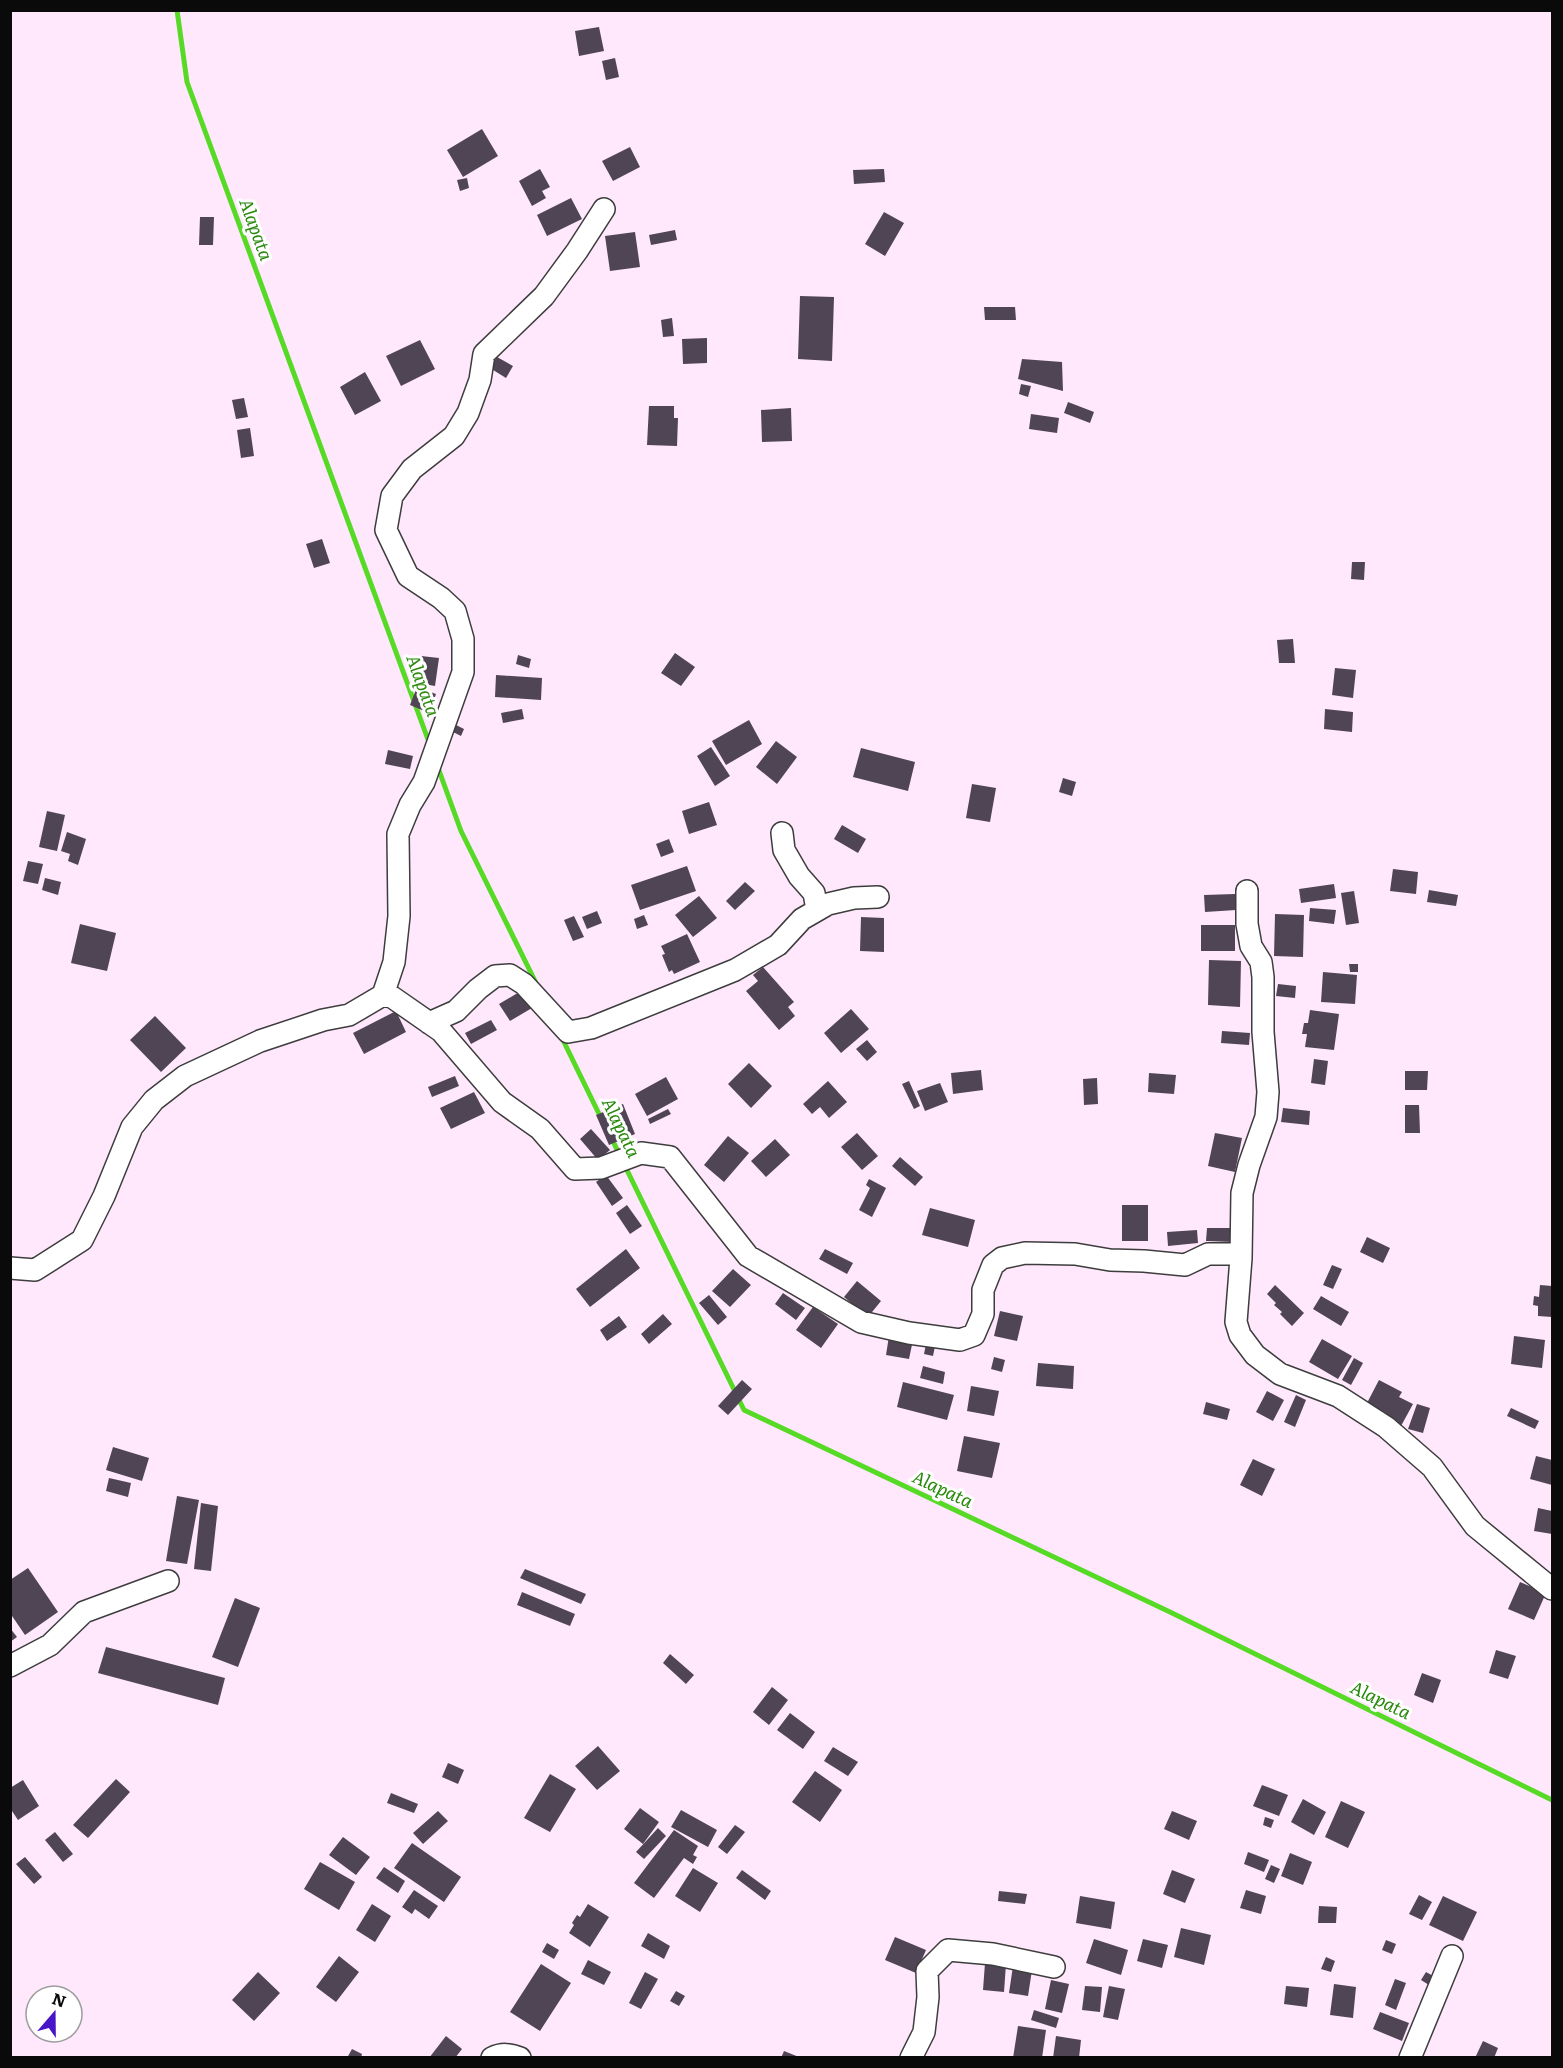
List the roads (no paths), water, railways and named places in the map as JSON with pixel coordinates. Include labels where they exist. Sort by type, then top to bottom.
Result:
[{"type":"street","points":[[10,1268],[35,1270],[82,1240],[104,1196],[132,1127],[154,1100],[185,1077],[260,1041],[323,1020],[349,1016],[383,995],[394,962],[399,916],[398,834],[410,805],[424,782],[463,672],[463,639],[455,611],[441,597],[408,576],[386,530],[392,496],[412,469],[454,436],[468,413],[480,380],[484,354],[544,296],[604,209]]},
{"type":"street","points":[[783,834],[784,850],[799,876],[814,893],[817,910]]},
{"type":"street","points":[[1247,891],[1246,906],[1251,946],[1261,962],[1263,977],[1263,1032],[1268,1092],[1266,1117],[1248,1165],[1242,1193],[1241,1254],[1236,1322],[1240,1335],[1255,1355],[1280,1374],[1338,1396],[1386,1427],[1432,1467],[1475,1526],[1552,1589]]},
{"type":"street","points":[[429,1023],[456,1011],[495,976],[510,975],[524,984],[567,1032],[591,1028],[735,970],[777,945],[802,919],[828,904],[854,898],[878,897]]},
{"type":"street","points":[[383,995],[392,997],[441,1031],[502,1102],[540,1129],[575,1169],[601,1168],[641,1153],[670,1157],[748,1256],[861,1322],[909,1334],[960,1340],[974,1335],[983,1314],[983,1290],[993,1265],[1002,1258],[1025,1253],[1075,1254],[1110,1260],[1185,1265],[1208,1254],[1241,1254]]},
{"type":"street","points":[[10,1666],[50,1645],[84,1612],[168,1581]]},
{"type":"street","points":[[911,2058],[924,2032],[928,1997],[927,1971],[948,1950],[993,1954],[1054,1966]]},
{"type":"street","points":[[1410,2058],[1452,1956]]},
{"type":"street","points":[[492,2058],[506,2054],[520,2058]]},
{"type":"waterway","name":"Alapata","points":[[177,10],[187,82],[430,745]]},
{"type":"waterway","name":"Alapata","points":[[437,765],[461,831],[536,983]]},
{"type":"waterway","name":"Alapata","points":[[562,1038],[601,1118]]},
{"type":"waterway","name":"Alapata","points":[[611,1137],[620,1156]]},
{"type":"waterway","name":"Alapata","points":[[624,1164],[744,1410],[1170,1612],[1552,1800]]}]
